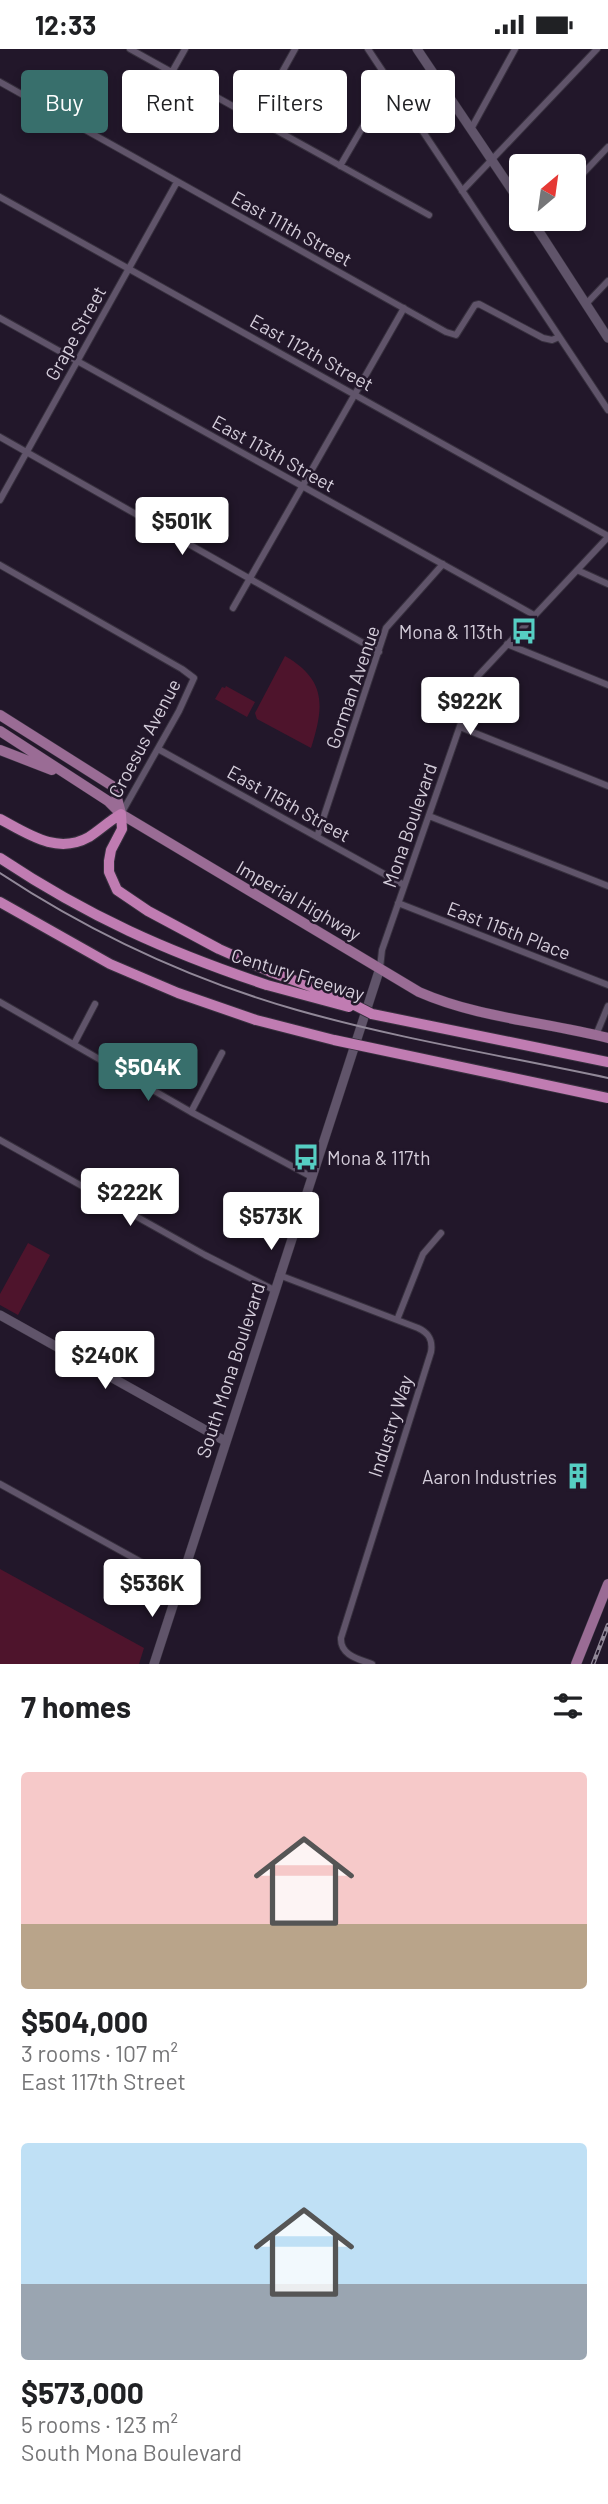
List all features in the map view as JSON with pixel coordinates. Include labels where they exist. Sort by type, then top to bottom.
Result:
[{"type":"highway","points":[[0,819],[47,843],[62,845],[88,838],[121,814]]},
{"type":"highway","points":[[121,814],[122,829],[111,850],[109,861],[109,872],[117,890],[148,911],[219,949],[271,972],[335,995],[372,1014]]},
{"type":"highway","name":"Century Freeway","points":[[0,858],[75,905],[141,938],[267,985],[372,1014],[608,1062]]},
{"type":"highway","points":[[0,902],[110,964],[178,993],[256,1020],[357,1045],[608,1098]]},
{"type":"main road","points":[[0,715],[114,787],[121,814]]},
{"type":"main road","name":"Imperial Highway","points":[[0,731],[108,801],[121,814],[435,999],[608,1038]]},
{"type":"main road","points":[[0,750],[69,776]]},
{"type":"main road","points":[[576,1664],[608,1584]]},
{"type":"street","points":[[130,49],[168,70]]},
{"type":"street","points":[[173,70],[185,49]]},
{"type":"street","points":[[283,70],[295,49]]},
{"type":"street","points":[[368,49],[381,70]]},
{"type":"street","points":[[417,49],[509,186]]},
{"type":"street","points":[[471,129],[515,49]]},
{"type":"street","points":[[462,191],[597,49]]},
{"type":"street","name":"East 111th Street","points":[[0,82],[446,333],[456,335],[475,305],[479,304],[543,338],[559,337]]},
{"type":"street","points":[[340,166],[361,130]]},
{"type":"street","points":[[281,133],[429,215]]},
{"type":"street","points":[[423,133],[608,411]]},
{"type":"street","points":[[586,170],[608,147]]},
{"type":"street","name":"Grape Street","points":[[0,500],[177,182]]},
{"type":"street","name":"East 112th Street","points":[[0,197],[608,536]]},
{"type":"street","points":[[541,231],[608,338]]},
{"type":"street","points":[[586,305],[608,281]]},
{"type":"street","points":[[233,608],[404,308]]},
{"type":"street","name":"East 113th Street","points":[[0,318],[534,615]]},
{"type":"street","points":[[0,437],[379,652]]},
{"type":"street","name":"Mona Boulevard","points":[[380,968],[382,950],[477,677],[608,536]]},
{"type":"street","name":"Gorman Avenue","points":[[317,837],[386,628],[443,564]]},
{"type":"street","name":"Croesus Avenue","points":[[0,565],[183,669],[194,678],[121,814]]},
{"type":"street","points":[[577,570],[608,584]]},
{"type":"street","points":[[507,644],[608,685]]},
{"type":"street","points":[[460,727],[608,786]]},
{"type":"street","name":"East 115th Street","points":[[158,749],[404,885]]},
{"type":"street","points":[[429,815],[608,886]]},
{"type":"street","name":"East 115th Place","points":[[398,903],[608,985]]},
{"type":"street","name":"South Mona Boulevard","points":[[154,1664],[380,968]]},
{"type":"street","points":[[0,1002],[191,1112],[312,1177]]},
{"type":"street","points":[[74,1044],[95,1004]]},
{"type":"street","points":[[596,1035],[608,1006]]},
{"type":"street","points":[[191,1112],[222,1053]]},
{"type":"street","points":[[0,1140],[205,1255],[274,1290]]},
{"type":"street","points":[[397,1320],[423,1254],[441,1233]]},
{"type":"street","name":"Industry Way","points":[[279,1275],[427,1333],[432,1342],[341,1638],[341,1644],[348,1654],[372,1664]]},
{"type":"street","points":[[0,1315],[225,1441]]},
{"type":"street","points":[[0,1484],[179,1583]]},
{"type":"shaded area","points":[[285,656],[309,675],[319,696],[318,720],[311,748],[257,719],[255,713]]},
{"type":"shaded area","points":[[226,686],[255,702],[247,717],[215,699],[222,687]]},
{"type":"shaded area","points":[[28,1243],[50,1255],[18,1315],[0,1305],[0,1294]]},
{"type":"shaded area","points":[[0,1569],[144,1648],[139,1664],[0,1664]]},
{"type":"tram line","points":[[0,873],[70,915],[143,953],[258,998],[374,1030],[608,1078]]},
{"type":"railway","points":[[593,1664],[608,1625]]},
{"type":"place","name":"Mona & 113th","points":[[524,631]]},
{"type":"place","name":"Mona & 117th","points":[[306,1157]]},
{"type":"place","name":"Aaron Industries","points":[[578,1476]]}]
